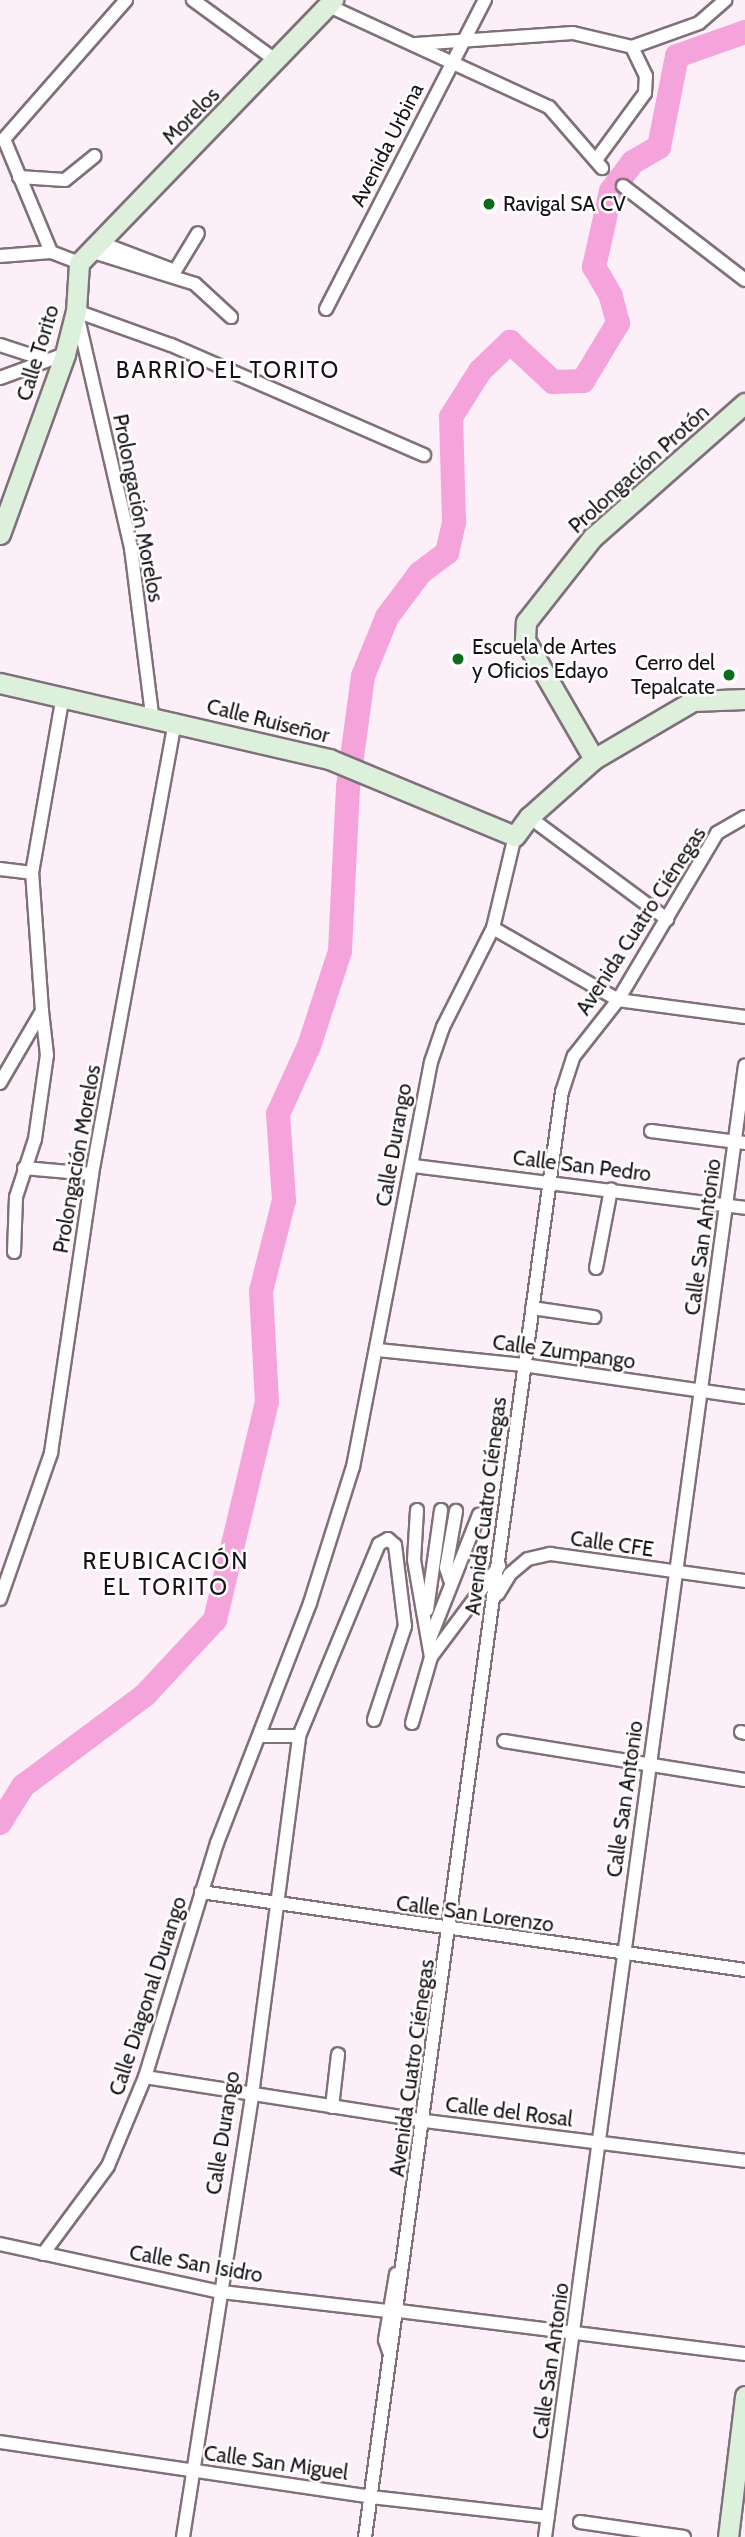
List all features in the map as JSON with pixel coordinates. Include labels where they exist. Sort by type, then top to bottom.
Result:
[{"type":"street","points":[[51,252],[2,139],[126,0]]},
{"type":"street","points":[[193,0],[278,62]]},
{"type":"street","name":"Avenida Urbina","points":[[326,309],[450,62],[485,0]]},
{"type":"street","points":[[416,44],[573,33],[632,47],[699,23],[725,0]]},
{"type":"street","points":[[331,3],[549,107],[599,164],[645,93],[646,76],[632,47]]},
{"type":"street","name":"Morelos","points":[[89,252],[278,62],[331,3]]},
{"type":"street","points":[[19,177],[65,180],[95,156]]},
{"type":"street","points":[[623,186],[745,280]]},
{"type":"street","points":[[0,256],[89,252],[175,271],[198,233]]},
{"type":"street","points":[[89,252],[195,284],[231,317]]},
{"type":"street","name":"Calle Torito","points":[[0,534],[65,354],[89,252]]},
{"type":"street","points":[[76,311],[171,345],[424,455]]},
{"type":"street","name":"Prolongación Morelos","points":[[76,311],[131,548],[152,715]]},
{"type":"street","points":[[0,345],[46,360]]},
{"type":"street","points":[[0,378],[65,354]]},
{"type":"street","name":"Prolongación Protón","points":[[594,759],[525,640],[523,631],[531,612],[593,537],[745,402]]},
{"type":"street","name":"Calle Ruiseñor","points":[[0,683],[152,715],[329,759],[376,776],[515,836]]},
{"type":"street","points":[[14,1252],[16,1197],[35,1139],[47,1055],[32,873],[63,695]]},
{"type":"street","name":"Calle Durango","points":[[261,1736],[310,1603],[353,1467],[414,1167],[431,1062],[443,1027],[492,928],[515,836],[528,817],[594,759],[692,701],[745,699]]},
{"type":"street","name":"Prolongación Morelos","points":[[0,1599],[51,1452],[92,1174],[175,721]]},
{"type":"street","points":[[528,817],[667,919]]},
{"type":"street","name":"Avenida Cuatro Ciénegas","points":[[365,2537],[390,2356],[393,2311],[425,2121],[451,1930],[495,1601],[523,1364],[568,1070],[574,1056],[618,1000],[718,833],[745,817]]},
{"type":"street","points":[[0,869],[32,873]]},
{"type":"street","points":[[492,928],[618,1000],[745,1017]]},
{"type":"street","points":[[0,1083],[5,1066],[42,1011]]},
{"type":"street","name":"Calle San Antonio","points":[[545,2537],[575,2333],[674,1572],[728,1205],[740,1143],[745,1066]]},
{"type":"street","points":[[651,1131],[740,1143]]},
{"type":"street","name":"Calle San Pedro","points":[[414,1167],[551,1180],[745,1208]]},
{"type":"street","points":[[24,1168],[92,1174]]},
{"type":"street","points":[[596,1268],[611,1189]]},
{"type":"street","points":[[532,1308],[594,1317]]},
{"type":"street","name":"Calle Zumpango","points":[[378,1350],[523,1364],[745,1397]]},
{"type":"street","points":[[417,1510],[414,1560],[431,1657]]},
{"type":"street","points":[[425,1623],[441,1510]]},
{"type":"street","points":[[450,1580],[446,1568],[456,1511]]},
{"type":"street","points":[[429,1642],[450,1580],[479,1515]]},
{"type":"street","name":"Calle Durango","points":[[183,2537],[196,2471],[252,2095],[299,1736],[379,1544],[388,1539],[395,1545],[405,1626],[374,1720]]},
{"type":"street","name":"Calle CFE","points":[[495,1601],[519,1567],[528,1559],[550,1554],[745,1581]]},
{"type":"street","points":[[412,1723],[431,1657],[499,1566]]},
{"type":"street","points":[[261,1736],[299,1736]]},
{"type":"street","name":"Calle Diagonal Durango","points":[[43,2253],[108,2166],[145,2077],[201,1892],[261,1736]]},
{"type":"street","points":[[504,1741],[745,1780]]},
{"type":"street","name":"Calle San Lorenzo","points":[[201,1892],[278,1906],[745,1970]]},
{"type":"street","points":[[332,2107],[338,2054]]},
{"type":"street","name":"Calle del Rosal","points":[[145,2077],[425,2121],[745,2161]]},
{"type":"street","name":"Calle San Isidro","points":[[0,2244],[221,2292],[745,2354]]},
{"type":"street","points":[[727,2537],[745,2396]]},
{"type":"street","name":"Calle San Miguel","points":[[0,2442],[371,2497],[548,2517]]},
{"type":"street","points":[[580,2522],[684,2537]]},
{"type":"waterway","points":[[0,1823],[23,1786],[145,1695],[215,1620],[267,1402],[261,1291],[284,1200],[278,1114],[309,1046],[340,951],[348,787],[363,676],[387,617],[420,573],[447,553],[454,522],[451,417],[480,371],[510,342],[553,382],[583,381],[618,323],[611,296],[594,267],[611,191],[633,162],[659,147],[677,56],[745,32]]},
{"type":"place","name":"Ravigal SA CV","points":[[489,204]]},
{"type":"place","name":"Escuela de Artes y Oficios Edayo","points":[[458,659]]},
{"type":"place","name":"Cerro del Tepalcate","points":[[729,675]]},
{"type":"district","name":"BARRIO EL TORITO","points":[[228,370]]},
{"type":"district","name":"REUBICACIÓN EL TORITO","points":[[166,1574]]}]
